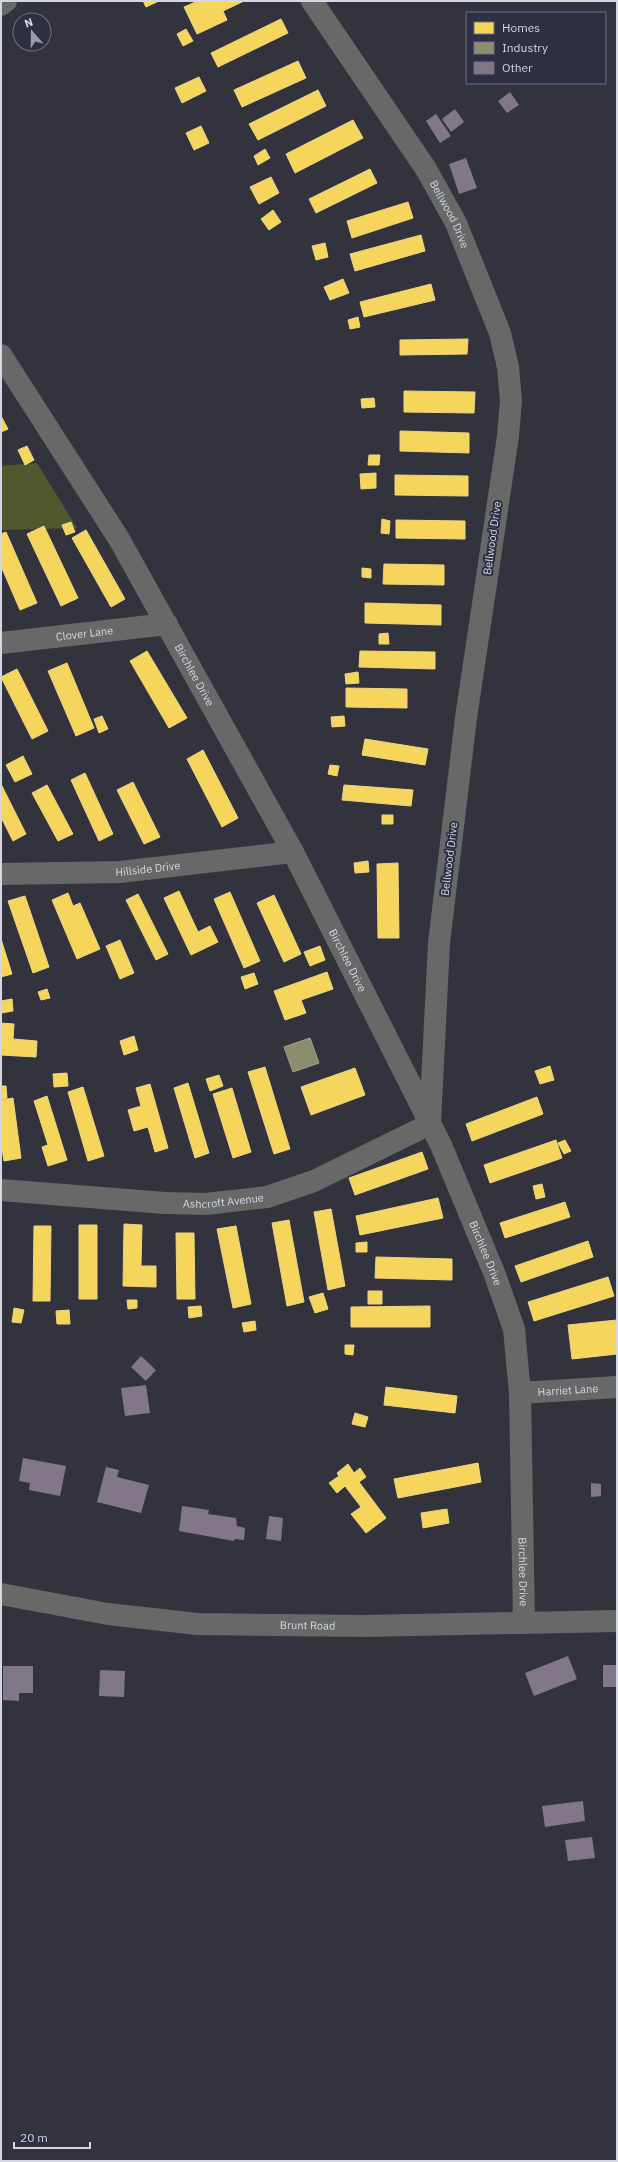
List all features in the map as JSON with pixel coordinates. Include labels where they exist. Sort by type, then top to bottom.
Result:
[{"type":"street","points":[[1,5],[6,1]]},
{"type":"street","name":"Bellwood Drive","points":[[312,1],[426,169],[456,223],[500,333],[508,367],[511,402],[508,436],[466,718],[439,943],[430,1124]]},
{"type":"street","name":"Birchlee Drive","points":[[1,355],[120,539],[293,852],[441,1144],[514,1329],[520,1393],[524,1622]]},
{"type":"street","name":"Clover Lane","points":[[1,643],[167,624]]},
{"type":"street","name":"Hillside Drive","points":[[1,874],[120,872],[293,852]]},
{"type":"street","name":"Ashcroft Avenue","points":[[1,1190],[166,1203],[206,1204],[267,1197],[314,1180],[430,1124]]},
{"type":"street","name":"Harriet Lane","points":[[520,1393],[617,1387]]},
{"type":"street","name":"Brunt Road","points":[[1,1594],[108,1614],[197,1624],[364,1626],[524,1622],[617,1622]]},
{"type":"green space","points":[[37,463],[77,528],[1,530],[1,466]]},
{"type":"building: Homes","points":[[143,1],[159,1],[146,7]]},
{"type":"building: Homes","points":[[198,1],[244,1],[223,11],[227,20],[197,34],[184,7]]},
{"type":"building: Homes","points":[[281,19],[288,33],[218,67],[211,53]]},
{"type":"building: Homes","points":[[186,29],[193,41],[183,46],[177,34]]},
{"type":"building: Homes","points":[[298,61],[306,78],[242,107],[234,90]]},
{"type":"building: Homes","points":[[199,77],[206,91],[182,103],[175,88]]},
{"type":"building: Homes","points":[[318,90],[326,106],[258,140],[249,124]]},
{"type":"building: Homes","points":[[353,120],[363,138],[295,173],[286,154]]},
{"type":"building: Homes","points":[[201,126],[209,143],[194,150],[186,133]]},
{"type":"building: Homes","points":[[265,149],[270,158],[258,165],[254,156]]},
{"type":"building: Homes","points":[[370,169],[377,183],[316,213],[309,199]]},
{"type":"building: Homes","points":[[271,177],[279,193],[259,204],[250,187]]},
{"type":"building: Homes","points":[[408,202],[413,218],[352,238],[347,221]]},
{"type":"building: Homes","points":[[273,210],[281,222],[269,230],[261,219]]},
{"type":"building: Homes","points":[[421,235],[425,251],[355,271],[350,254]]},
{"type":"building: Homes","points":[[325,243],[328,257],[316,260],[312,246]]},
{"type":"building: Homes","points":[[343,279],[349,293],[330,300],[324,287]]},
{"type":"building: Homes","points":[[431,284],[435,300],[364,317],[360,302]]},
{"type":"building: Homes","points":[[358,317],[360,327],[350,329],[348,320]]},
{"type":"building: Homes","points":[[468,339],[467,354],[400,355],[400,340]]},
{"type":"building: Homes","points":[[404,391],[475,392],[474,413],[404,412]]},
{"type":"building: Homes","points":[[374,398],[375,407],[362,408],[361,399]]},
{"type":"building: Homes","points":[[1,416],[8,429],[1,432]]},
{"type":"building: Homes","points":[[400,431],[469,433],[469,453],[400,451]]},
{"type":"building: Homes","points":[[27,446],[34,460],[25,465],[18,450]]},
{"type":"building: Homes","points":[[369,455],[380,455],[379,465],[368,465]]},
{"type":"building: Homes","points":[[376,473],[376,488],[361,489],[360,474]]},
{"type":"building: Homes","points":[[395,475],[468,476],[468,496],[395,495]]},
{"type":"building: Homes","points":[[382,519],[390,521],[389,534],[381,533]]},
{"type":"building: Homes","points":[[396,520],[465,521],[465,539],[396,538]]},
{"type":"building: Homes","points":[[71,522],[75,532],[66,535],[62,525]]},
{"type":"building: Homes","points":[[44,526],[78,598],[61,606],[27,534]]},
{"type":"building: Homes","points":[[86,530],[125,599],[111,607],[72,538]]},
{"type":"building: Homes","points":[[6,532],[37,603],[20,610],[1,566],[1,534]]},
{"type":"building: Homes","points":[[384,564],[444,565],[444,585],[383,584]]},
{"type":"building: Homes","points":[[362,568],[371,569],[371,578],[362,577]]},
{"type":"building: Homes","points":[[365,603],[441,605],[441,625],[365,623]]},
{"type":"building: Homes","points":[[388,633],[389,644],[379,644],[379,634]]},
{"type":"building: Homes","points":[[147,651],[187,718],[169,728],[130,661]]},
{"type":"building: Homes","points":[[360,651],[435,652],[435,669],[359,667]]},
{"type":"building: Homes","points":[[67,663],[94,728],[76,736],[48,671]]},
{"type":"building: Homes","points":[[17,669],[48,731],[32,739],[1,677]]},
{"type":"building: Homes","points":[[358,672],[359,683],[346,684],[345,674]]},
{"type":"building: Homes","points":[[346,688],[407,689],[407,708],[346,707]]},
{"type":"building: Homes","points":[[102,716],[108,729],[99,733],[94,719]]},
{"type":"building: Homes","points":[[344,716],[345,726],[332,727],[331,717]]},
{"type":"building: Homes","points":[[365,739],[428,749],[425,765],[362,755]]},
{"type":"building: Homes","points":[[203,750],[238,818],[222,827],[187,759]]},
{"type":"building: Homes","points":[[23,756],[32,774],[15,782],[6,765]]},
{"type":"building: Homes","points":[[330,765],[339,766],[337,776],[328,774]]},
{"type":"building: Homes","points":[[85,773],[113,834],[99,841],[71,780]]},
{"type":"building: Homes","points":[[133,782],[160,837],[144,844],[117,790]]},
{"type":"building: Homes","points":[[1,784],[26,834],[13,841],[1,817]]},
{"type":"building: Homes","points":[[47,785],[73,834],[58,841],[32,793]]},
{"type":"building: Homes","points":[[344,785],[413,790],[411,806],[342,800]]},
{"type":"building: Homes","points":[[382,815],[393,815],[393,824],[382,824]]},
{"type":"building: Homes","points":[[368,861],[369,872],[355,873],[354,863]]},
{"type":"building: Homes","points":[[398,863],[399,938],[378,938],[377,864]]},
{"type":"building: Homes","points":[[179,891],[198,932],[210,926],[218,942],[191,955],[164,898]]},
{"type":"building: Homes","points":[[230,892],[260,961],[244,968],[214,899]]},
{"type":"building: Homes","points":[[68,893],[73,906],[80,903],[100,949],[77,959],[52,900]]},
{"type":"building: Homes","points":[[138,894],[168,954],[156,960],[126,900]]},
{"type":"building: Homes","points":[[274,895],[301,954],[284,962],[257,903]]},
{"type":"building: Homes","points":[[25,896],[49,967],[33,973],[8,901]]},
{"type":"building: Homes","points":[[1,939],[12,974],[1,977]]},
{"type":"building: Homes","points":[[120,940],[134,973],[120,979],[106,946]]},
{"type":"building: Homes","points":[[320,946],[325,960],[310,966],[304,952]]},
{"type":"building: Homes","points":[[327,972],[333,989],[301,1000],[306,1013],[285,1020],[274,991]]},
{"type":"building: Homes","points":[[254,973],[258,984],[245,989],[241,977]]},
{"type":"building: Homes","points":[[47,989],[50,998],[41,1000],[38,992]]},
{"type":"building: Homes","points":[[12,999],[13,1011],[1,1013],[1,1001]]},
{"type":"building: Homes","points":[[1,1023],[14,1024],[13,1039],[37,1041],[36,1057],[1,1055]]},
{"type":"building: Homes","points":[[134,1036],[138,1050],[124,1055],[120,1041]]},
{"type":"building: Homes","points":[[550,1066],[554,1080],[540,1084],[535,1071]]},
{"type":"building: Homes","points":[[265,1067],[290,1149],[274,1154],[248,1072]]},
{"type":"building: Homes","points":[[355,1068],[365,1095],[311,1115],[301,1087]]},
{"type":"building: Homes","points":[[67,1073],[68,1086],[54,1087],[53,1074]]},
{"type":"building: Homes","points":[[219,1075],[223,1086],[210,1091],[206,1079]]},
{"type":"building: Homes","points":[[188,1083],[209,1153],[195,1158],[174,1088]]},
{"type":"building: Homes","points":[[150,1084],[168,1148],[155,1152],[148,1127],[134,1131],[128,1110],[141,1106],[136,1088]]},
{"type":"building: Homes","points":[[1,1086],[6,1086],[7,1098],[1,1099]]},
{"type":"building: Homes","points":[[83,1087],[104,1156],[88,1161],[68,1092]]},
{"type":"building: Homes","points":[[232,1088],[251,1152],[233,1158],[213,1094]]},
{"type":"building: Homes","points":[[47,1096],[67,1160],[48,1166],[42,1147],[48,1145],[34,1101]]},
{"type":"building: Homes","points":[[537,1097],[543,1114],[472,1141],[466,1124]]},
{"type":"building: Homes","points":[[13,1098],[21,1158],[4,1161],[1,1142],[1,1100]]},
{"type":"building: Homes","points":[[556,1140],[562,1158],[490,1183],[484,1165]]},
{"type":"building: Homes","points":[[565,1140],[571,1151],[564,1154],[558,1143]]},
{"type":"building: Homes","points":[[422,1152],[428,1169],[355,1195],[349,1178]]},
{"type":"building: Homes","points":[[542,1184],[545,1197],[536,1199],[533,1186]]},
{"type":"building: Homes","points":[[438,1198],[443,1218],[360,1235],[356,1216]]},
{"type":"building: Homes","points":[[565,1202],[570,1217],[505,1238],[500,1223]]},
{"type":"building: Homes","points":[[331,1209],[345,1286],[328,1290],[314,1212]]},
{"type":"building: Homes","points":[[289,1220],[304,1302],[287,1306],[272,1223]]},
{"type":"building: Homes","points":[[124,1224],[142,1225],[141,1266],[156,1266],[156,1287],[123,1286]]},
{"type":"building: Homes","points":[[79,1225],[97,1225],[97,1299],[79,1299]]},
{"type":"building: Homes","points":[[34,1226],[51,1226],[50,1301],[33,1301]]},
{"type":"building: Homes","points":[[236,1226],[251,1304],[233,1308],[217,1229]]},
{"type":"building: Homes","points":[[176,1233],[194,1233],[195,1299],[177,1299]]},
{"type":"building: Homes","points":[[588,1241],[593,1257],[521,1282],[515,1266]]},
{"type":"building: Homes","points":[[367,1242],[367,1252],[356,1252],[356,1243]]},
{"type":"building: Homes","points":[[376,1257],[452,1259],[452,1280],[375,1278]]},
{"type":"building: Homes","points":[[608,1277],[614,1296],[534,1321],[528,1302]]},
{"type":"building: Homes","points":[[368,1291],[382,1291],[382,1304],[368,1304]]},
{"type":"building: Homes","points":[[323,1293],[328,1309],[315,1313],[309,1297]]},
{"type":"building: Homes","points":[[127,1300],[137,1300],[137,1308],[128,1309]]},
{"type":"building: Homes","points":[[201,1306],[202,1316],[189,1318],[188,1307]]},
{"type":"building: Homes","points":[[430,1306],[430,1327],[351,1327],[351,1307]]},
{"type":"building: Homes","points":[[14,1308],[24,1310],[21,1323],[12,1322]]},
{"type":"building: Homes","points":[[69,1310],[70,1324],[57,1324],[56,1311]]},
{"type":"building: Homes","points":[[617,1320],[617,1354],[572,1359],[568,1325]]},
{"type":"building: Homes","points":[[255,1321],[256,1330],[244,1332],[242,1323]]},
{"type":"building: Homes","points":[[345,1345],[354,1345],[353,1355],[345,1354]]},
{"type":"building: Homes","points":[[386,1387],[457,1396],[455,1413],[384,1405]]},
{"type":"building: Homes","points":[[355,1413],[368,1417],[365,1427],[352,1424]]},
{"type":"building: Homes","points":[[478,1463],[481,1482],[398,1498],[394,1479]]},
{"type":"building: Homes","points":[[348,1464],[354,1473],[360,1468],[366,1477],[359,1482],[386,1518],[366,1533],[351,1514],[361,1507],[345,1486],[337,1493],[329,1483],[339,1476],[337,1473]]},
{"type":"building: Homes","points":[[447,1509],[449,1523],[423,1528],[421,1513]]},
{"type":"building: Industry","points":[[310,1038],[319,1063],[293,1072],[284,1047]]},
{"type":"building: Other","points":[[510,92],[519,105],[507,113],[498,101]]},
{"type":"building: Other","points":[[455,109],[464,122],[451,132],[442,119]]},
{"type":"building: Other","points":[[436,114],[451,136],[440,143],[426,121]]},
{"type":"building: Other","points":[[466,158],[477,188],[459,194],[449,164]]},
{"type":"building: Other","points":[[141,1356],[156,1370],[146,1381],[131,1367]]},
{"type":"building: Other","points":[[146,1385],[150,1413],[125,1416],[121,1388]]},
{"type":"building: Other","points":[[23,1458],[66,1466],[60,1496],[29,1490],[30,1483],[19,1481]]},
{"type":"building: Other","points":[[106,1467],[119,1470],[117,1477],[149,1485],[141,1513],[97,1502]]},
{"type":"building: Other","points":[[591,1483],[601,1484],[601,1496],[591,1497]]},
{"type":"building: Other","points":[[182,1506],[209,1510],[208,1514],[236,1518],[237,1526],[245,1528],[244,1540],[235,1539],[234,1541],[179,1531]]},
{"type":"building: Other","points":[[269,1516],[283,1518],[281,1541],[266,1539]]},
{"type":"building: Other","points":[[568,1656],[577,1679],[534,1696],[525,1673]]},
{"type":"building: Other","points":[[603,1665],[617,1665],[617,1687],[603,1687]]},
{"type":"building: Other","points":[[3,1666],[33,1666],[33,1693],[19,1693],[19,1701],[3,1700]]},
{"type":"building: Other","points":[[100,1670],[125,1671],[124,1697],[99,1696]]},
{"type":"building: Other","points":[[583,1801],[585,1821],[545,1827],[542,1806]]},
{"type":"building: Other","points":[[592,1837],[595,1858],[568,1861],[565,1840]]}]
